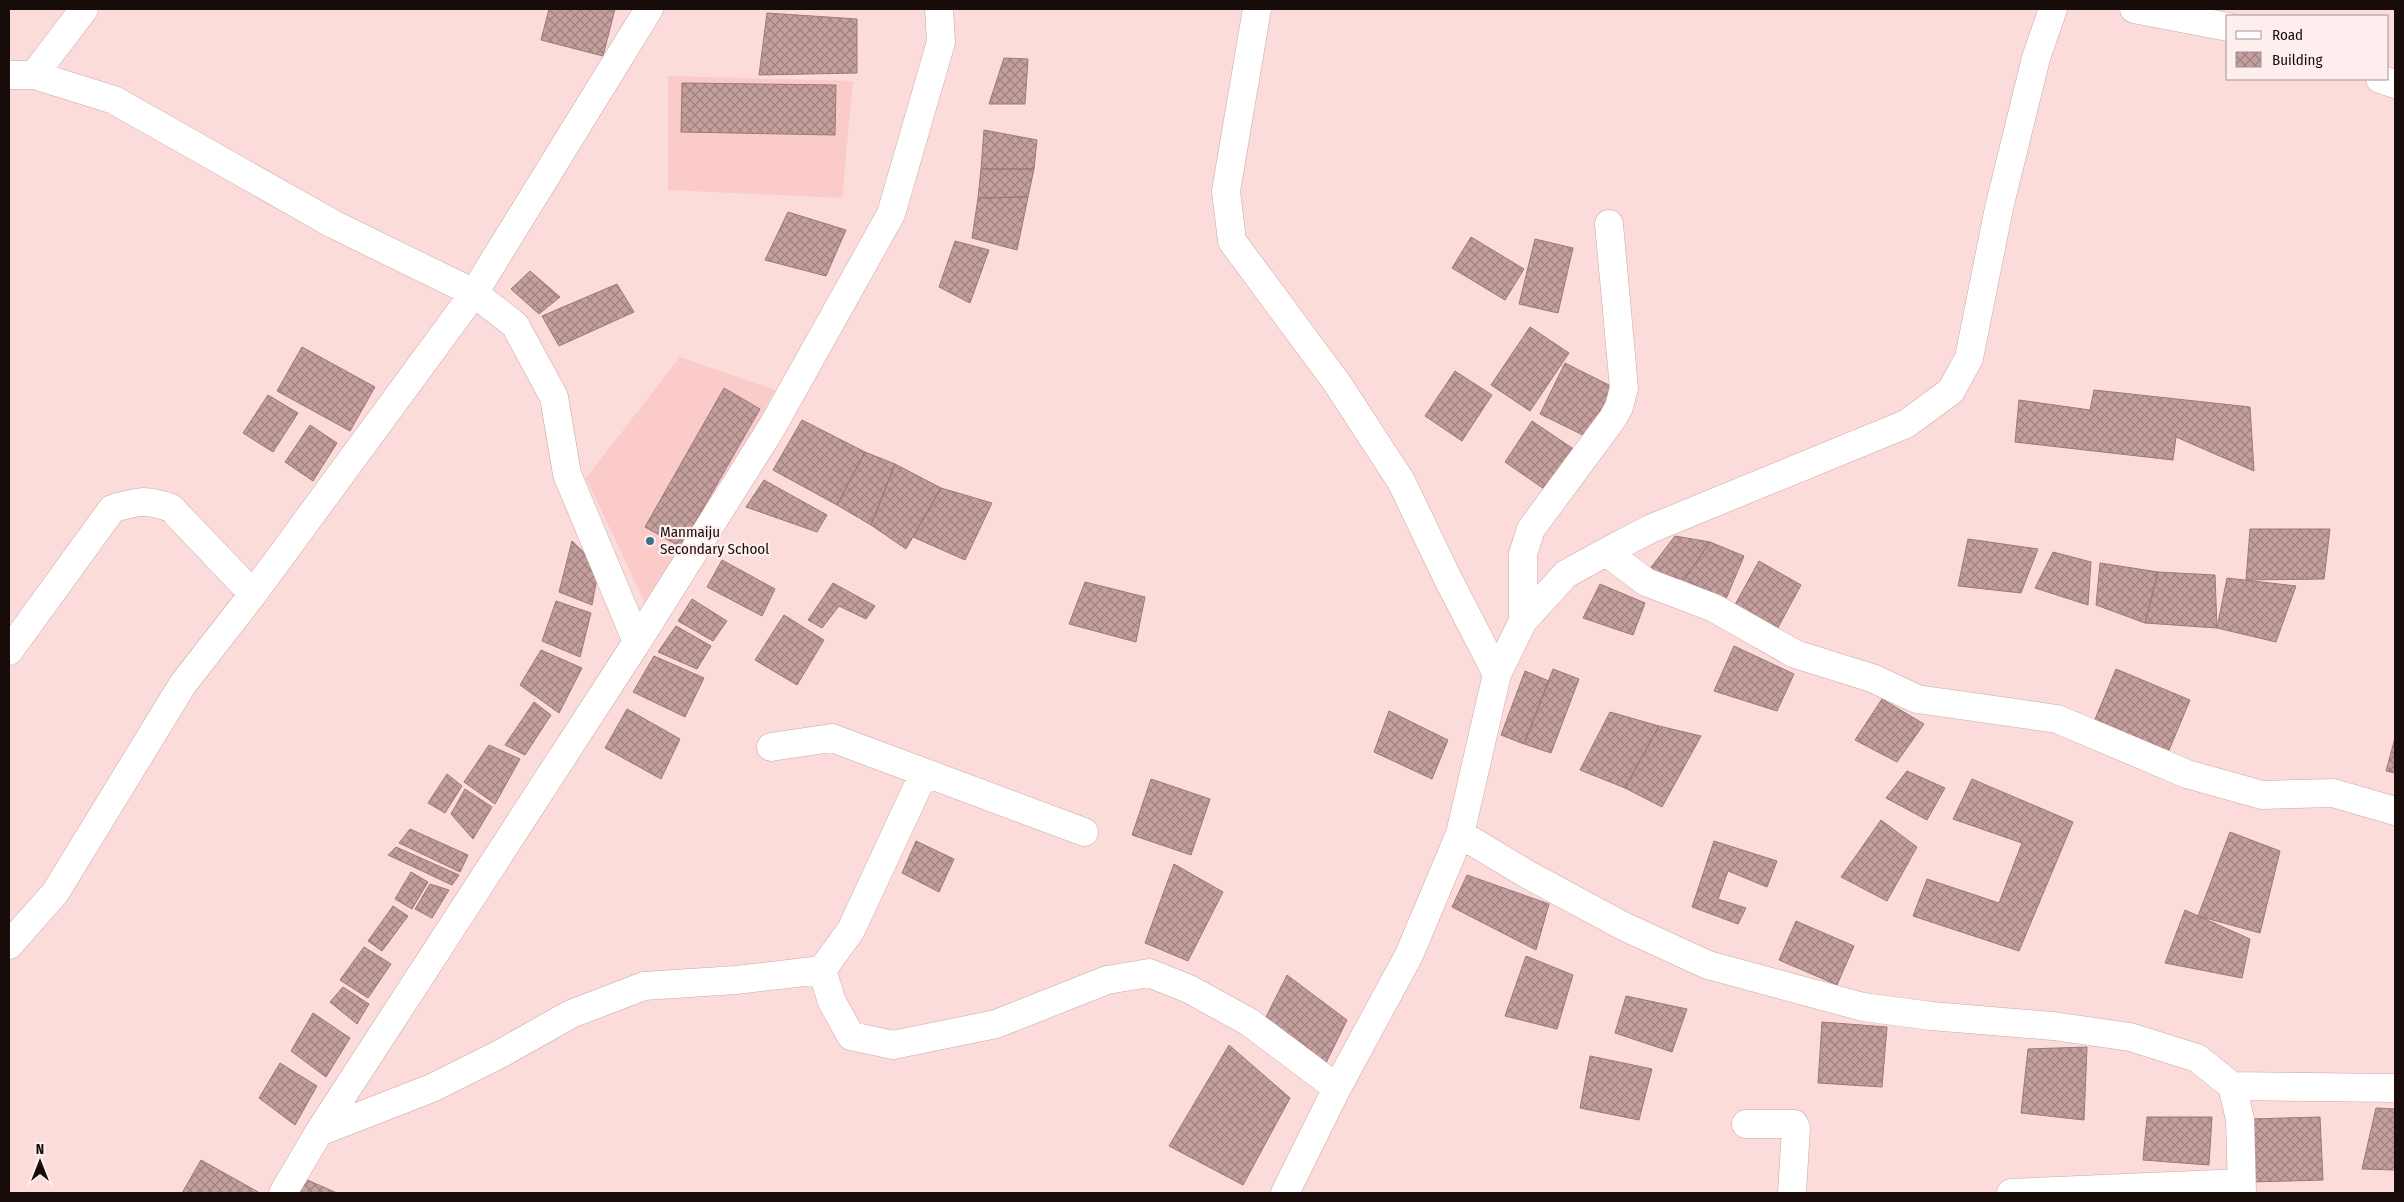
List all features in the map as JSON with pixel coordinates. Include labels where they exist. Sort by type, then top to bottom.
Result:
[{"type":"street","points":[[84,9],[22,75],[114,100],[333,224],[474,293],[515,325],[554,397],[567,474],[637,642]]},
{"type":"street","points":[[9,945],[55,893],[183,684],[253,594],[474,293],[649,9]]},
{"type":"street","points":[[283,1193],[319,1132],[637,642],[772,427],[891,214],[941,42],[939,9]]},
{"type":"street","points":[[1257,9],[1226,191],[1232,241],[1337,383],[1401,481],[1447,577],[1497,674]]},
{"type":"street","points":[[1284,1193],[1337,1088],[1409,955],[1460,834],[1497,674],[1523,622],[1566,574],[1606,552],[1650,529],[1906,424],[1951,391],[1969,358],[1999,208],[2036,58],[2053,9]]},
{"type":"street","points":[[2134,9],[2226,27]]},
{"type":"street","points":[[2383,80],[2395,84]]},
{"type":"street","points":[[1523,622],[1523,554],[1531,529],[1613,418],[1619,407],[1624,388],[1609,224]]},
{"type":"street","points":[[9,650],[112,509],[136,501],[154,502],[171,508],[253,594]]},
{"type":"street","points":[[1606,552],[1646,582],[1714,608],[1795,654],[1872,678],[1917,699],[2057,719],[2187,774],[2262,795],[2333,793],[2395,811]]},
{"type":"street","points":[[771,747],[832,738],[1084,832]]},
{"type":"street","points":[[319,1132],[432,1088],[500,1054],[571,1014],[644,986],[736,980],[822,970],[851,930],[924,773]]},
{"type":"street","points":[[1460,834],[1525,874],[1623,926],[1708,965],[1863,1007],[1931,1016],[2052,1026],[2130,1037],[2198,1058],[2232,1086],[2240,1119],[2241,1188],[2011,1193]]},
{"type":"street","points":[[822,970],[832,1002],[851,1036],[894,1045],[996,1024],[1107,980],[1148,973],[1189,989],[1249,1022],[1337,1088]]},
{"type":"street","points":[[2232,1086],[2395,1088]]},
{"type":"street","points":[[1746,1124],[1794,1124],[1796,1128],[1792,1193]]},
{"type":"shaded area","points":[[668,76],[853,81],[842,198],[668,190]]},
{"type":"shaded area","name":"Manmaiju Secondary School","points":[[680,357],[775,390],[736,462],[645,603],[586,478]]},
{"type":"building","points":[[549,9],[615,9],[603,56],[541,40]]},
{"type":"building","points":[[767,13],[857,19],[857,73],[759,75]]},
{"type":"building","points":[[1004,58],[1028,59],[1025,104],[989,104]]},
{"type":"building","points":[[682,83],[836,85],[835,135],[681,132]]},
{"type":"building","points":[[984,130],[1037,140],[1034,169],[981,169]]},
{"type":"building","points":[[981,169],[1034,169],[1028,197],[978,198]]},
{"type":"building","points":[[1028,197],[1017,250],[972,238],[978,198]]},
{"type":"building","points":[[788,212],[846,230],[826,276],[765,260]]},
{"type":"building","points":[[1471,237],[1524,269],[1505,300],[1452,268]]},
{"type":"building","points":[[1535,239],[1573,248],[1558,313],[1519,304]]},
{"type":"building","points":[[955,241],[989,250],[970,303],[939,287]]},
{"type":"building","points":[[530,271],[560,297],[539,314],[511,289]]},
{"type":"building","points":[[617,284],[634,312],[559,346],[542,316]]},
{"type":"building","points":[[1530,327],[1569,353],[1530,411],[1491,385]]},
{"type":"building","points":[[302,347],[375,387],[350,431],[277,391]]},
{"type":"building","points":[[1565,363],[1613,387],[1587,437],[1540,414]]},
{"type":"building","points":[[1455,371],[1492,395],[1462,441],[1425,416]]},
{"type":"building","points":[[724,388],[760,409],[681,547],[645,527]]},
{"type":"building","points":[[2094,390],[2250,407],[2254,471],[2176,437],[2173,460],[2015,442],[2019,400],[2090,410]]},
{"type":"building","points":[[268,395],[298,413],[273,452],[243,433]]},
{"type":"building","points":[[802,420],[865,452],[837,505],[773,470]]},
{"type":"building","points":[[1532,421],[1575,450],[1547,491],[1505,462]]},
{"type":"building","points":[[310,425],[337,443],[313,481],[285,462]]},
{"type":"building","points":[[865,452],[895,464],[871,525],[837,505]]},
{"type":"building","points":[[895,464],[941,488],[906,549],[871,525]]},
{"type":"building","points":[[764,480],[827,515],[817,532],[746,507]]},
{"type":"building","points":[[941,488],[992,503],[965,560],[913,537]]},
{"type":"building","points":[[2250,529],[2330,529],[2324,579],[2246,580]]},
{"type":"building","points":[[1675,536],[1710,542],[1684,580],[1649,570]]},
{"type":"building","points":[[1968,539],[2038,549],[2021,593],[1958,586]]},
{"type":"building","points":[[572,541],[599,567],[592,605],[559,592]]},
{"type":"building","points":[[1710,542],[1744,556],[1726,599],[1684,580]]},
{"type":"building","points":[[2053,552],[2091,562],[2088,605],[2035,588]]},
{"type":"building","points":[[722,560],[775,589],[762,616],[707,587]]},
{"type":"building","points":[[1759,561],[1801,585],[1774,635],[1731,612]]},
{"type":"building","points":[[2100,563],[2158,572],[2145,623],[2096,605]]},
{"type":"building","points":[[2158,572],[2215,575],[2217,628],[2145,623]]},
{"type":"building","points":[[2227,578],[2296,586],[2276,642],[2217,628]]},
{"type":"building","points":[[1085,582],[1145,597],[1136,642],[1069,624]]},
{"type":"building","points":[[833,583],[875,606],[866,619],[839,606],[822,628],[808,620]]},
{"type":"building","points":[[1600,584],[1645,603],[1633,635],[1583,618]]},
{"type":"building","points":[[692,599],[727,621],[713,641],[678,621]]},
{"type":"building","points":[[556,601],[591,613],[580,657],[542,641]]},
{"type":"building","points":[[784,615],[824,640],[797,685],[755,660]]},
{"type":"building","points":[[676,626],[711,646],[697,669],[658,652]]},
{"type":"building","points":[[1734,646],[1794,674],[1777,711],[1714,691]]},
{"type":"building","points":[[541,650],[582,668],[559,713],[520,685]]},
{"type":"building","points":[[654,656],[704,678],[685,717],[633,692]]},
{"type":"building","points":[[1553,669],[1579,679],[1551,753],[1524,744]]},
{"type":"building","points":[[2116,669],[2190,700],[2167,755],[2093,724]]},
{"type":"building","points":[[1525,671],[1549,681],[1524,744],[1501,735]]},
{"type":"building","points":[[1882,699],[1924,724],[1897,762],[1855,740]]},
{"type":"building","points":[[534,702],[551,715],[525,755],[505,745]]},
{"type":"building","points":[[627,709],[680,739],[661,779],[605,748]]},
{"type":"building","points":[[1389,711],[1448,740],[1432,779],[1374,752]]},
{"type":"building","points":[[1610,712],[1659,726],[1625,788],[1580,770]]},
{"type":"building","points":[[1659,726],[1701,736],[1662,807],[1625,788]]},
{"type":"building","points":[[2395,738],[2395,773],[2386,771]]},
{"type":"building","points":[[489,745],[520,759],[495,804],[464,782]]},
{"type":"building","points":[[1907,771],[1945,788],[1927,820],[1886,798]]},
{"type":"building","points":[[447,774],[462,786],[445,813],[428,803]]},
{"type":"building","points":[[1151,779],[1210,799],[1191,855],[1132,835]]},
{"type":"building","points":[[1972,779],[2073,822],[2019,951],[1913,916],[1927,879],[1999,903],[2022,843],[1953,819]]},
{"type":"building","points":[[465,789],[492,807],[473,839],[451,814]]},
{"type":"building","points":[[1881,820],[1917,847],[1887,901],[1841,877]]},
{"type":"building","points":[[410,829],[468,855],[460,872],[399,843]]},
{"type":"building","points":[[2230,832],[2280,851],[2260,933],[2198,916]]},
{"type":"building","points":[[916,841],[954,859],[939,892],[902,873]]},
{"type":"building","points":[[1714,841],[1777,861],[1767,887],[1728,871],[1718,899],[1746,908],[1738,924],[1692,907]]},
{"type":"building","points":[[396,847],[459,875],[452,885],[388,855]]},
{"type":"building","points":[[1174,864],[1223,892],[1188,961],[1145,943]]},
{"type":"building","points":[[411,872],[428,882],[412,909],[395,899]]},
{"type":"building","points":[[1467,875],[1549,904],[1536,950],[1452,907]]},
{"type":"building","points":[[430,884],[449,890],[432,918],[415,909]]},
{"type":"building","points":[[393,906],[408,916],[382,951],[368,941]]},
{"type":"building","points":[[2185,910],[2250,939],[2242,978],[2165,963]]},
{"type":"building","points":[[1796,921],[1854,946],[1837,985],[1779,960]]},
{"type":"building","points":[[364,947],[391,964],[368,998],[340,980]]},
{"type":"building","points":[[1526,956],[1573,975],[1557,1029],[1505,1016]]},
{"type":"building","points":[[1287,975],[1347,1020],[1323,1069],[1265,1019]]},
{"type":"building","points":[[343,987],[369,1004],[357,1024],[330,1002]]},
{"type":"building","points":[[1626,996],[1687,1009],[1672,1052],[1615,1033]]},
{"type":"building","points":[[313,1013],[350,1038],[326,1077],[291,1051]]},
{"type":"building","points":[[1822,1022],[1887,1027],[1882,1087],[1818,1083]]},
{"type":"building","points":[[1229,1045],[1290,1098],[1243,1185],[1169,1146]]},
{"type":"building","points":[[2087,1047],[2084,1120],[2021,1113],[2028,1049]]},
{"type":"building","points":[[1590,1056],[1652,1069],[1639,1120],[1580,1108]]},
{"type":"building","points":[[280,1063],[317,1086],[295,1125],[259,1098]]},
{"type":"building","points":[[2376,1108],[2395,1109],[2395,1170],[2362,1169]]},
{"type":"building","points":[[2147,1117],[2212,1117],[2209,1165],[2143,1160]]},
{"type":"building","points":[[2320,1117],[2323,1180],[2252,1182],[2250,1119]]},
{"type":"building","points":[[201,1160],[260,1193],[182,1193]]},
{"type":"building","points":[[305,1179],[337,1193],[298,1193]]},
{"type":"place","name":"Manmaiju Secondary School","points":[[650,541]]}]
